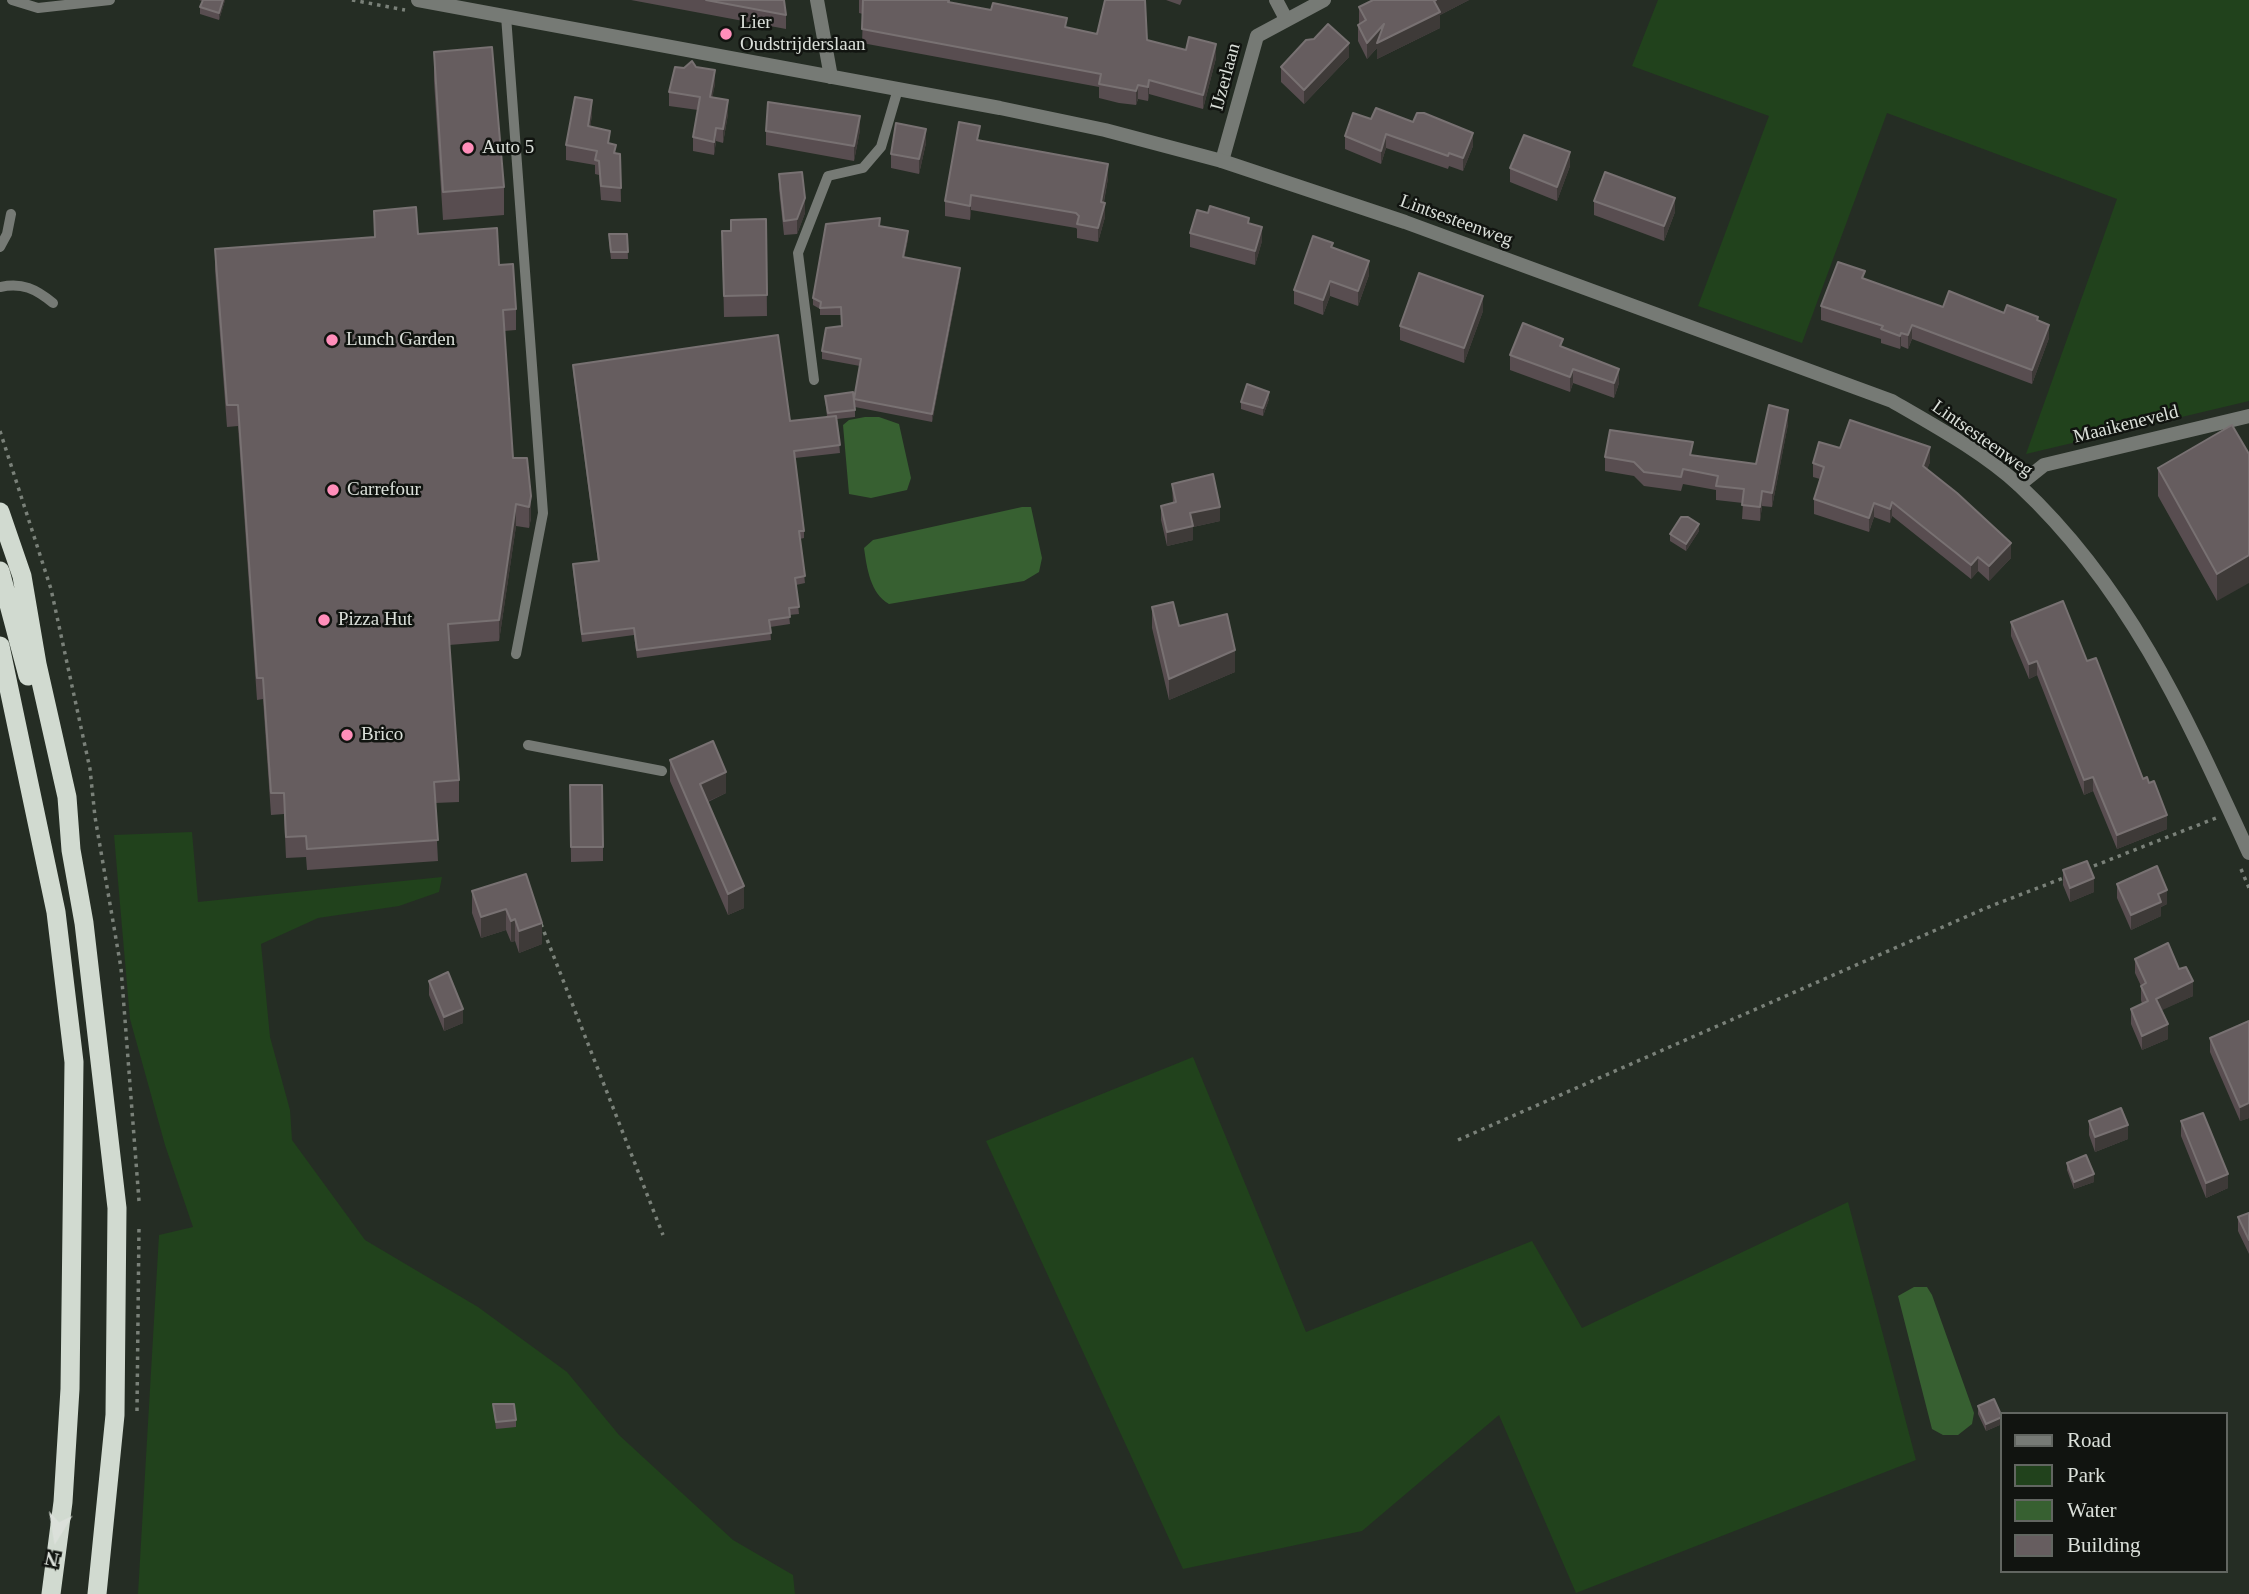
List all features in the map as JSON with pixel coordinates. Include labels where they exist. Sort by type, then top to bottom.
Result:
[{"type":"highway","points":[[0,512],[22,576],[37,664],[67,797],[71,850],[84,923],[117,1208],[119,1258],[115,1415],[97,1594]]},
{"type":"highway","points":[[0,571],[41,726],[59,817],[71,850]]},
{"type":"highway","points":[[0,646],[56,912],[74,1062],[69,1389],[63,1502],[51,1594]]},
{"type":"highway","points":[[0,677],[13,702]]},
{"type":"street","name":"Lintsesteenweg","points":[[418,0],[1105,130],[1222,161],[1405,222],[1892,401],[1945,431],[2019,485],[2084,556],[2134,625],[2173,688],[2224,815],[2249,853]]},
{"type":"street","points":[[817,0],[831,77]]},
{"type":"street","points":[[1276,0],[1286,19]]},
{"type":"street","name":"IJzerlaan","points":[[1222,161],[1257,36],[1324,0]]},
{"type":"street","name":"Maaikeneveld","points":[[2019,485],[2044,465],[2249,416]]},
{"type":"lane","points":[[12,0],[38,8],[110,0]]},
{"type":"lane","points":[[506,16],[543,513],[516,654]]},
{"type":"lane","points":[[814,380],[797,253],[828,176],[863,168],[881,148],[898,89]]},
{"type":"lane","points":[[0,247],[7,234],[11,214]]},
{"type":"lane","points":[[0,287],[18,284],[38,290],[53,303]]},
{"type":"lane","points":[[528,745],[662,771]]},
{"type":"path","points":[[2212,806],[2224,815]]},
{"type":"path","points":[[1458,1140],[1986,908],[2224,815]]},
{"type":"path","points":[[537,912],[663,1235]]},
{"type":"green space","points":[[1658,0],[2249,0],[2249,401],[2026,454],[2117,199],[1887,113],[1802,343],[1698,306],[1769,116],[1632,66]]},
{"type":"green space","points":[[192,832],[198,902],[442,877],[439,892],[399,906],[318,918],[261,944],[270,1037],[290,1110],[292,1140],[365,1240],[478,1307],[567,1372],[619,1435],[733,1540],[793,1575],[795,1594],[138,1594],[159,1235],[193,1227],[165,1145],[130,1019],[114,835]]},
{"type":"green space","points":[[1193,1057],[1306,1332],[1532,1241],[1582,1328],[1848,1202],[1916,1460],[1576,1593],[1499,1415],[1362,1531],[1183,1569],[986,1141]]},
{"type":"water","points":[[879,417],[899,424],[911,478],[907,490],[871,498],[849,494],[843,425],[849,420]]},
{"type":"water","points":[[1031,507],[1042,558],[1039,572],[1024,581],[889,604],[874,587],[864,548],[873,540]]},
{"type":"water","points":[[1914,1287],[1927,1287],[1932,1295],[1974,1413],[1972,1424],[1958,1435],[1943,1435],[1932,1429],[1898,1296]]},
{"type":"building","points":[[203,0],[223,0],[219,13],[200,7]]},
{"type":"building","points":[[706,0],[784,0],[786,15]]},
{"type":"building","points":[[863,0],[949,0],[948,2],[991,10],[993,3],[1067,18],[1065,27],[1097,34],[1105,0],[1145,0],[1147,40],[1186,50],[1189,37],[1216,44],[1203,95],[1149,80],[1148,87],[1138,85],[1136,91],[1099,84],[1101,74],[862,29]]},
{"type":"building","points":[[1373,0],[1436,0],[1434,1],[1440,12],[1377,43],[1384,24],[1367,43],[1358,25],[1366,20],[1359,7]]},
{"type":"building","points":[[1328,24],[1349,43],[1304,90],[1281,67],[1306,40],[1314,39]]},
{"type":"building","name":"Auto 5","points":[[492,47],[504,187],[443,192],[434,52]]},
{"type":"building","points":[[692,61],[696,67],[715,70],[710,97],[728,100],[723,129],[716,128],[714,142],[693,137],[700,97],[669,92],[675,67],[684,68]]},
{"type":"building","points":[[575,97],[592,100],[588,126],[610,131],[608,143],[616,145],[614,153],[620,154],[621,188],[601,186],[599,161],[595,160],[597,151],[566,145]]},
{"type":"building","points":[[768,102],[860,116],[854,146],[766,131]]},
{"type":"building","points":[[1376,108],[1413,122],[1417,113],[1424,113],[1473,133],[1463,158],[1449,153],[1448,156],[1386,134],[1381,151],[1345,136],[1353,113],[1371,119]]},
{"type":"building","points":[[959,122],[980,126],[977,140],[1108,164],[1101,202],[1105,203],[1098,228],[1077,224],[1079,216],[1076,213],[971,195],[970,206],[945,201]]},
{"type":"building","points":[[896,123],[926,129],[919,159],[891,154]]},
{"type":"building","points":[[1524,135],[1570,152],[1557,187],[1510,168]]},
{"type":"building","points":[[802,172],[805,198],[797,219],[784,221],[779,174]]},
{"type":"building","points":[[1605,172],[1675,198],[1664,226],[1594,201]]},
{"type":"building","points":[[1210,206],[1249,218],[1248,223],[1262,227],[1255,251],[1190,233],[1197,210],[1208,213]]},
{"type":"building","points":[[416,207],[418,234],[497,228],[499,265],[513,264],[516,309],[503,310],[513,458],[527,458],[531,496],[529,507],[516,504],[499,620],[448,624],[459,780],[434,782],[438,840],[307,849],[306,836],[286,837],[284,793],[271,793],[263,678],[257,678],[238,405],[227,405],[215,249],[375,237],[374,211]]},
{"type":"building","points":[[880,218],[879,226],[908,231],[903,257],[960,268],[932,414],[854,399],[861,359],[822,351],[826,328],[842,326],[841,307],[820,308],[821,302],[813,298],[826,224]]},
{"type":"building","points":[[766,219],[767,295],[724,296],[722,231],[731,231],[731,220]]},
{"type":"building","points":[[609,234],[627,234],[628,252],[611,252]]},
{"type":"building","points":[[1313,236],[1333,243],[1331,247],[1369,261],[1358,291],[1330,281],[1323,300],[1294,290]]},
{"type":"building","points":[[1838,262],[1865,271],[1862,278],[1943,307],[1949,291],[2004,313],[2007,305],[2038,317],[2037,320],[2049,325],[2032,370],[1912,325],[1908,335],[1901,333],[1900,336],[1881,329],[1883,326],[1821,306]]},
{"type":"building","points":[[1419,273],[1483,296],[1464,348],[1400,326]]},
{"type":"building","points":[[1523,323],[1563,339],[1560,346],[1619,369],[1614,383],[1573,369],[1570,377],[1510,355]]},
{"type":"building","points":[[778,335],[790,421],[836,416],[840,445],[794,451],[804,531],[799,531],[805,576],[795,578],[799,607],[789,608],[790,617],[769,620],[771,633],[637,650],[634,628],[582,634],[573,564],[599,561],[573,365]]},
{"type":"building","points":[[1247,384],[1269,392],[1263,408],[1241,402]]},
{"type":"building","points":[[853,392],[855,410],[828,413],[825,396]]},
{"type":"building","points":[[1769,405],[1788,410],[1772,493],[1762,491],[1760,507],[1742,505],[1744,489],[1716,486],[1718,476],[1683,469],[1681,477],[1644,472],[1634,462],[1605,457],[1610,430],[1693,442],[1690,455],[1756,464]]},
{"type":"building","points":[[1850,420],[1930,447],[1923,466],[2011,543],[1989,566],[1978,557],[1971,565],[1892,502],[1890,509],[1874,503],[1869,518],[1814,499],[1824,467],[1813,463],[1819,442],[1840,448]]},
{"type":"building","points":[[2232,425],[2249,454],[2249,555],[2217,574],[2158,468]]},
{"type":"building","points":[[1213,474],[1220,507],[1190,513],[1193,526],[1167,532],[1161,506],[1176,502],[1172,484]]},
{"type":"building","points":[[1681,517],[1688,517],[1699,524],[1686,544],[1670,534]]},
{"type":"building","points":[[2063,601],[2087,661],[2096,658],[2143,779],[2147,777],[2149,783],[2154,781],[2167,815],[2117,835],[2093,777],[2084,780],[2037,661],[2029,664],[2011,622]]},
{"type":"building","points":[[1173,602],[1179,626],[1227,614],[1235,650],[1169,679],[1152,607]]},
{"type":"building","points":[[713,741],[726,772],[700,784],[744,886],[728,894],[670,760]]},
{"type":"building","points":[[570,785],[602,785],[603,847],[571,847]]},
{"type":"building","points":[[2087,861],[2094,878],[2070,888],[2063,870]]},
{"type":"building","points":[[2157,866],[2167,890],[2158,894],[2161,902],[2131,915],[2117,884]]},
{"type":"building","points":[[526,874],[542,923],[519,931],[515,919],[511,921],[506,909],[481,917],[472,891]]},
{"type":"building","points":[[2168,943],[2179,969],[2186,967],[2193,981],[2156,999],[2168,1024],[2142,1036],[2131,1009],[2148,1001],[2141,986],[2146,983],[2135,959]]},
{"type":"building","points":[[448,972],[463,1009],[444,1017],[429,981]]},
{"type":"building","points":[[2249,1021],[2249,1103],[2240,1107],[2210,1038]]},
{"type":"building","points":[[2121,1108],[2128,1125],[2095,1137],[2089,1121]]},
{"type":"building","points":[[2203,1113],[2228,1174],[2206,1183],[2181,1121]]},
{"type":"building","points":[[2086,1155],[2094,1174],[2074,1182],[2067,1163]]},
{"type":"building","points":[[2249,1213],[2249,1240],[2238,1217]]},
{"type":"building","points":[[1994,1399],[2000,1418],[1986,1424],[1978,1406]]},
{"type":"building","points":[[493,1404],[514,1404],[516,1420],[496,1422]]},
{"type":"place","name":"Lier Oudstrijderslaan","points":[[726,34]]},
{"type":"place","name":"Auto 5","points":[[468,148]]},
{"type":"place","name":"Lunch Garden","points":[[332,340]]},
{"type":"place","name":"Carrefour","points":[[333,490]]},
{"type":"place","name":"Pizza Hut","points":[[324,620]]},
{"type":"place","name":"Brico","points":[[347,735]]}]
